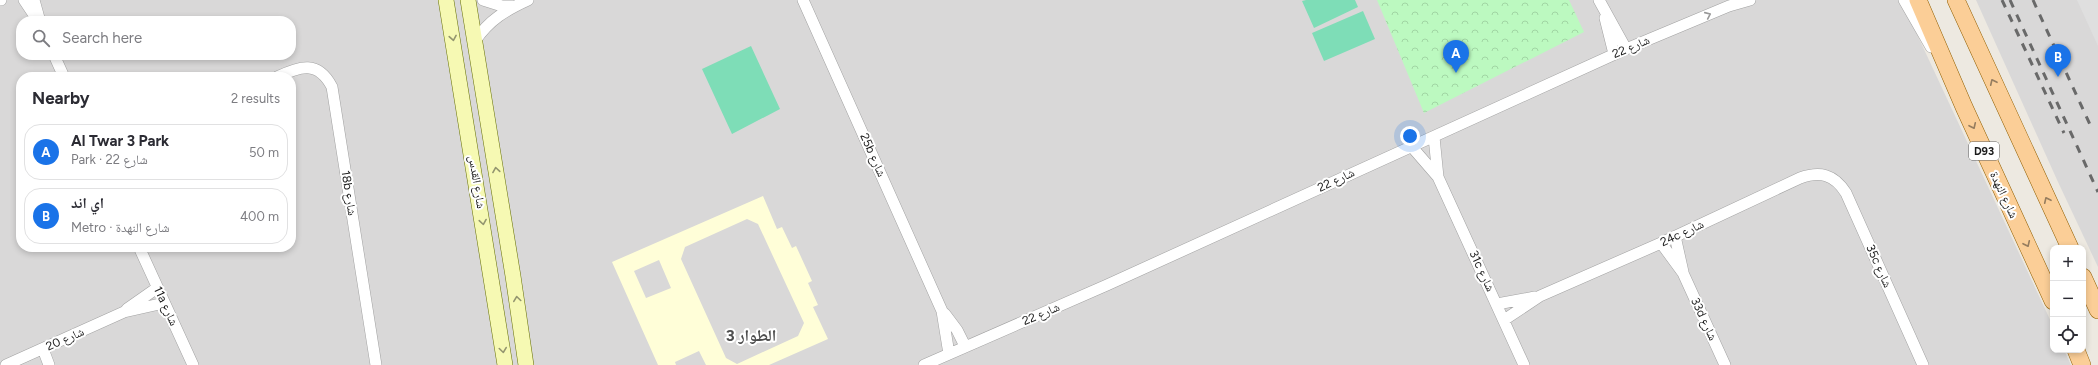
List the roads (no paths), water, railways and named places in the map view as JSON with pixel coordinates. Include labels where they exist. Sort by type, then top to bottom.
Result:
[{"type":"main road","name":"شارع القدس","points":[[446,0],[505,365]]},
{"type":"main road","name":"شارع القدس","points":[[468,0],[526,365]]},
{"type":"main road","name":"شارع النهدة","points":[[1918,0],[1964,107],[2050,294]]},
{"type":"main road","points":[[1958,3],[2069,245]]},
{"type":"main road","points":[[2085,281],[2098,310]]},
{"type":"main road","points":[[2077,353],[2082,365]]},
{"type":"street","points":[[24,0],[35,16]]},
{"type":"street","points":[[34,0],[38,16]]},
{"type":"street","points":[[483,0],[502,6],[515,6]]},
{"type":"street","points":[[475,41],[492,20],[528,0]]},
{"type":"street","name":"25b شارع","points":[[803,0],[942,311],[957,330],[965,346]]},
{"type":"street","points":[[1599,0],[1604,11],[1614,54]]},
{"type":"street","name":"شارع 22","points":[[924,365],[1107,285],[1614,54],[1729,6],[1750,0]]},
{"type":"street","points":[[1904,0],[1964,107]]},
{"type":"street","points":[[1604,11],[1613,23],[1626,49]]},
{"type":"street","points":[[56,60],[62,72]]},
{"type":"street","name":"18b شارع","points":[[288,72],[303,67],[312,68],[328,78],[332,87],[376,365]]},
{"type":"street","name":"31c شارع","points":[[1434,137],[1438,177]]},
{"type":"street","name":"31c شارع","points":[[1412,147],[1438,177],[1524,365]]},
{"type":"street","name":"24c شارع","points":[[1504,320],[1540,296],[1661,243],[1800,178],[1816,174],[1825,174]]},
{"type":"street","name":"35c شارع","points":[[1825,174],[1834,178],[1846,192],[1923,365]]},
{"type":"street","name":"33d شارع","points":[[1675,236],[1683,273]]},
{"type":"street","name":"33d شارع","points":[[1661,243],[1683,273],[1725,365]]},
{"type":"street","name":"11a شارع","points":[[141,252],[193,365]]},
{"type":"street","name":"شارع 20","points":[[124,312],[157,288]]},
{"type":"street","name":"24c شارع","points":[[1497,304],[1540,296]]},
{"type":"street","name":"شارع 20","points":[[6,365],[124,312],[164,303]]},
{"type":"street","name":"25b شارع","points":[[942,311],[949,354]]},
{"type":"street","points":[[39,350],[42,365]]},
{"type":"street","points":[[39,350],[49,365]]},
{"type":"railway","points":[[2002,0],[2064,133]]},
{"type":"railway","points":[[2010,0],[2098,192]]},
{"type":"railway","points":[[2033,0],[2092,129]]},
{"type":"place","name":"Al Twar 3 Park","points":[[1456,73]]},
{"type":"place","name":"اي اند","points":[[2058,77]]},
{"type":"district","name":"الطوار 3","points":[[751,335]]}]
